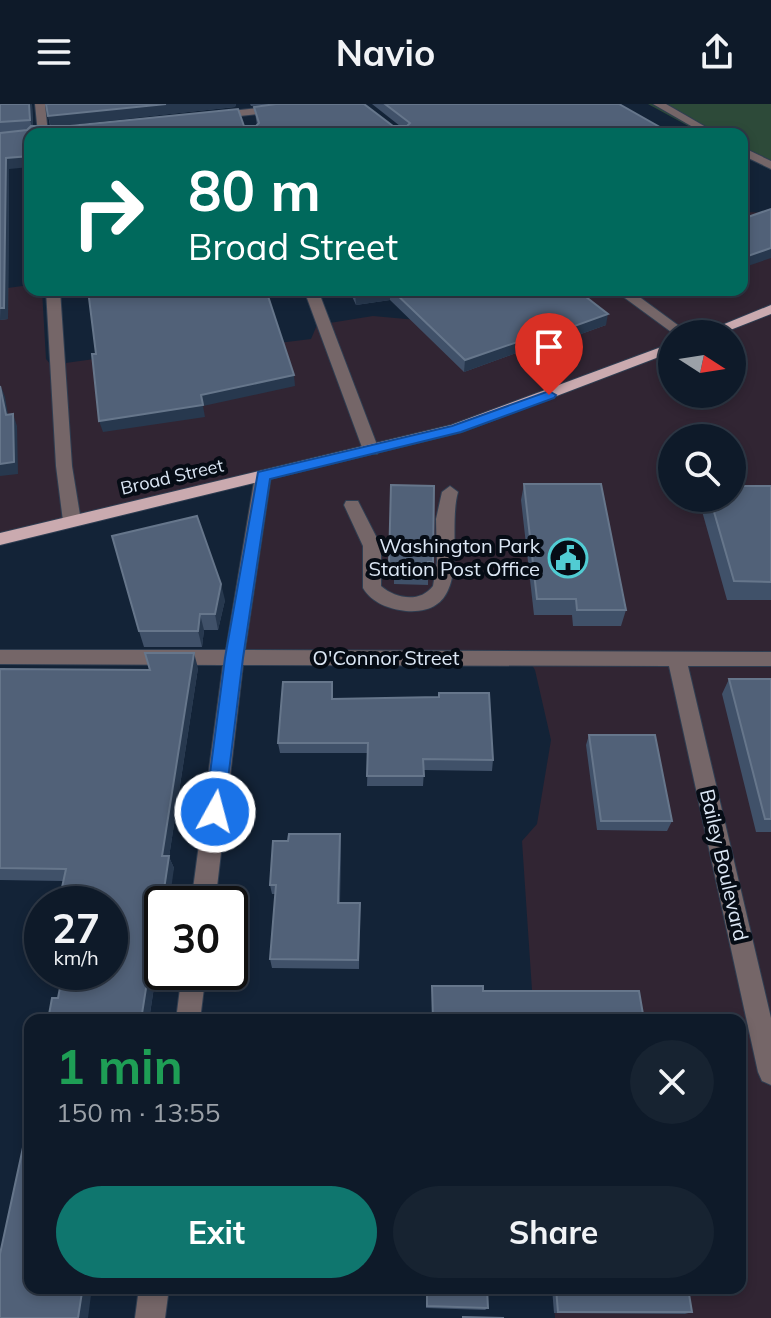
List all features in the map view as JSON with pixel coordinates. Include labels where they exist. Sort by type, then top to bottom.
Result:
[{"type":"main road","points":[[743,320],[771,309]]},
{"type":"main road","name":"Broad Street","points":[[0,539],[479,422],[658,352]]},
{"type":"street","points":[[40,104],[42,128]]},
{"type":"street","points":[[197,117],[324,104]]},
{"type":"street","points":[[658,104],[702,128]]},
{"type":"street","points":[[748,153],[771,166]]},
{"type":"street","points":[[53,296],[64,466],[72,521]]},
{"type":"street","points":[[313,296],[371,450]]},
{"type":"street","points":[[629,296],[663,320]]},
{"type":"street","points":[[205,886],[234,658],[263,476]]},
{"type":"street","points":[[352,505],[372,546],[372,588],[393,602],[420,604],[439,594],[446,580],[444,520],[450,492]]},
{"type":"street","name":"O'Connor Street","points":[[0,657],[771,659]]},
{"type":"street","name":"Bailey Boulevard","points":[[677,659],[771,1072]]},
{"type":"street","points":[[189,1014],[192,990]]},
{"type":"street","points":[[150,1318],[153,1294]]},
{"type":"shaded area","points":[[748,212],[771,213],[771,1318],[555,1318],[553,1294],[746,1294],[746,1014],[534,1014],[522,841],[537,824],[551,740],[535,670],[530,662],[244,658],[259,478],[0,539],[0,289],[24,286],[24,296],[42,296],[46,359],[51,365],[196,345],[220,350],[311,339],[317,325],[373,316],[428,321],[438,296],[748,296]]},
{"type":"green space","points":[[648,104],[771,104],[771,170],[748,158],[748,128],[692,128]]},
{"type":"building","points":[[0,104],[29,104],[30,120],[0,122]]},
{"type":"building","points":[[46,104],[166,104],[48,116]]},
{"type":"building","points":[[364,104],[393,126],[407,126],[410,123],[385,104],[619,104],[661,128],[29,128],[238,109],[244,126],[256,126],[259,123],[254,107]]},
{"type":"building","points":[[24,130],[24,156],[6,158],[4,308],[0,308],[0,133]]},
{"type":"building","points":[[771,209],[771,248],[748,256],[748,217]]},
{"type":"building","points":[[89,296],[268,296],[294,375],[201,395],[203,405],[99,421],[92,354],[96,354]]},
{"type":"building","points":[[398,296],[585,296],[608,314],[533,341],[529,338],[465,360]]},
{"type":"building","points":[[0,386],[6,415],[13,414],[14,462],[0,464]]},
{"type":"building","name":"Washington Park Station Post Office","points":[[524,484],[601,484],[626,610],[577,610],[576,599],[537,599]]},
{"type":"building","points":[[391,485],[434,486],[433,562],[428,562],[428,573],[394,572],[395,563],[389,563]]},
{"type":"building","points":[[746,486],[771,486],[771,582],[734,581],[714,512],[746,512]]},
{"type":"building","points":[[197,516],[221,584],[215,614],[200,614],[198,631],[139,631],[112,536]]},
{"type":"building","points":[[145,653],[194,653],[162,856],[169,856],[165,886],[144,886],[146,990],[142,1014],[49,1014],[52,998],[58,998],[60,990],[128,990],[128,886],[62,886],[66,869],[0,868],[0,669],[150,670]]},
{"type":"building","points":[[729,679],[771,679],[771,819],[765,819]]},
{"type":"building","points":[[283,682],[332,682],[332,699],[489,693],[493,760],[423,759],[424,776],[367,776],[368,743],[278,743]]},
{"type":"building","points":[[589,735],[655,735],[672,821],[601,821]]},
{"type":"building","points":[[289,834],[340,834],[338,903],[360,903],[358,960],[270,959],[276,885],[270,885],[273,841],[288,841]]},
{"type":"building","points":[[432,986],[483,986],[483,991],[639,991],[643,1014],[433,1014]]},
{"type":"building","points":[[24,1143],[24,1294],[82,1294],[78,1318],[0,1318],[0,1254]]},
{"type":"building","points":[[427,1294],[487,1294],[488,1308],[427,1306]]},
{"type":"building","points":[[556,1294],[689,1294],[692,1312],[558,1312]]},
{"type":"place","name":"Washington Park Station Post Office","points":[[568,558]]},
{"type":"route","points":[[215,812],[234,658],[263,476],[456,429],[549,395]]}]
